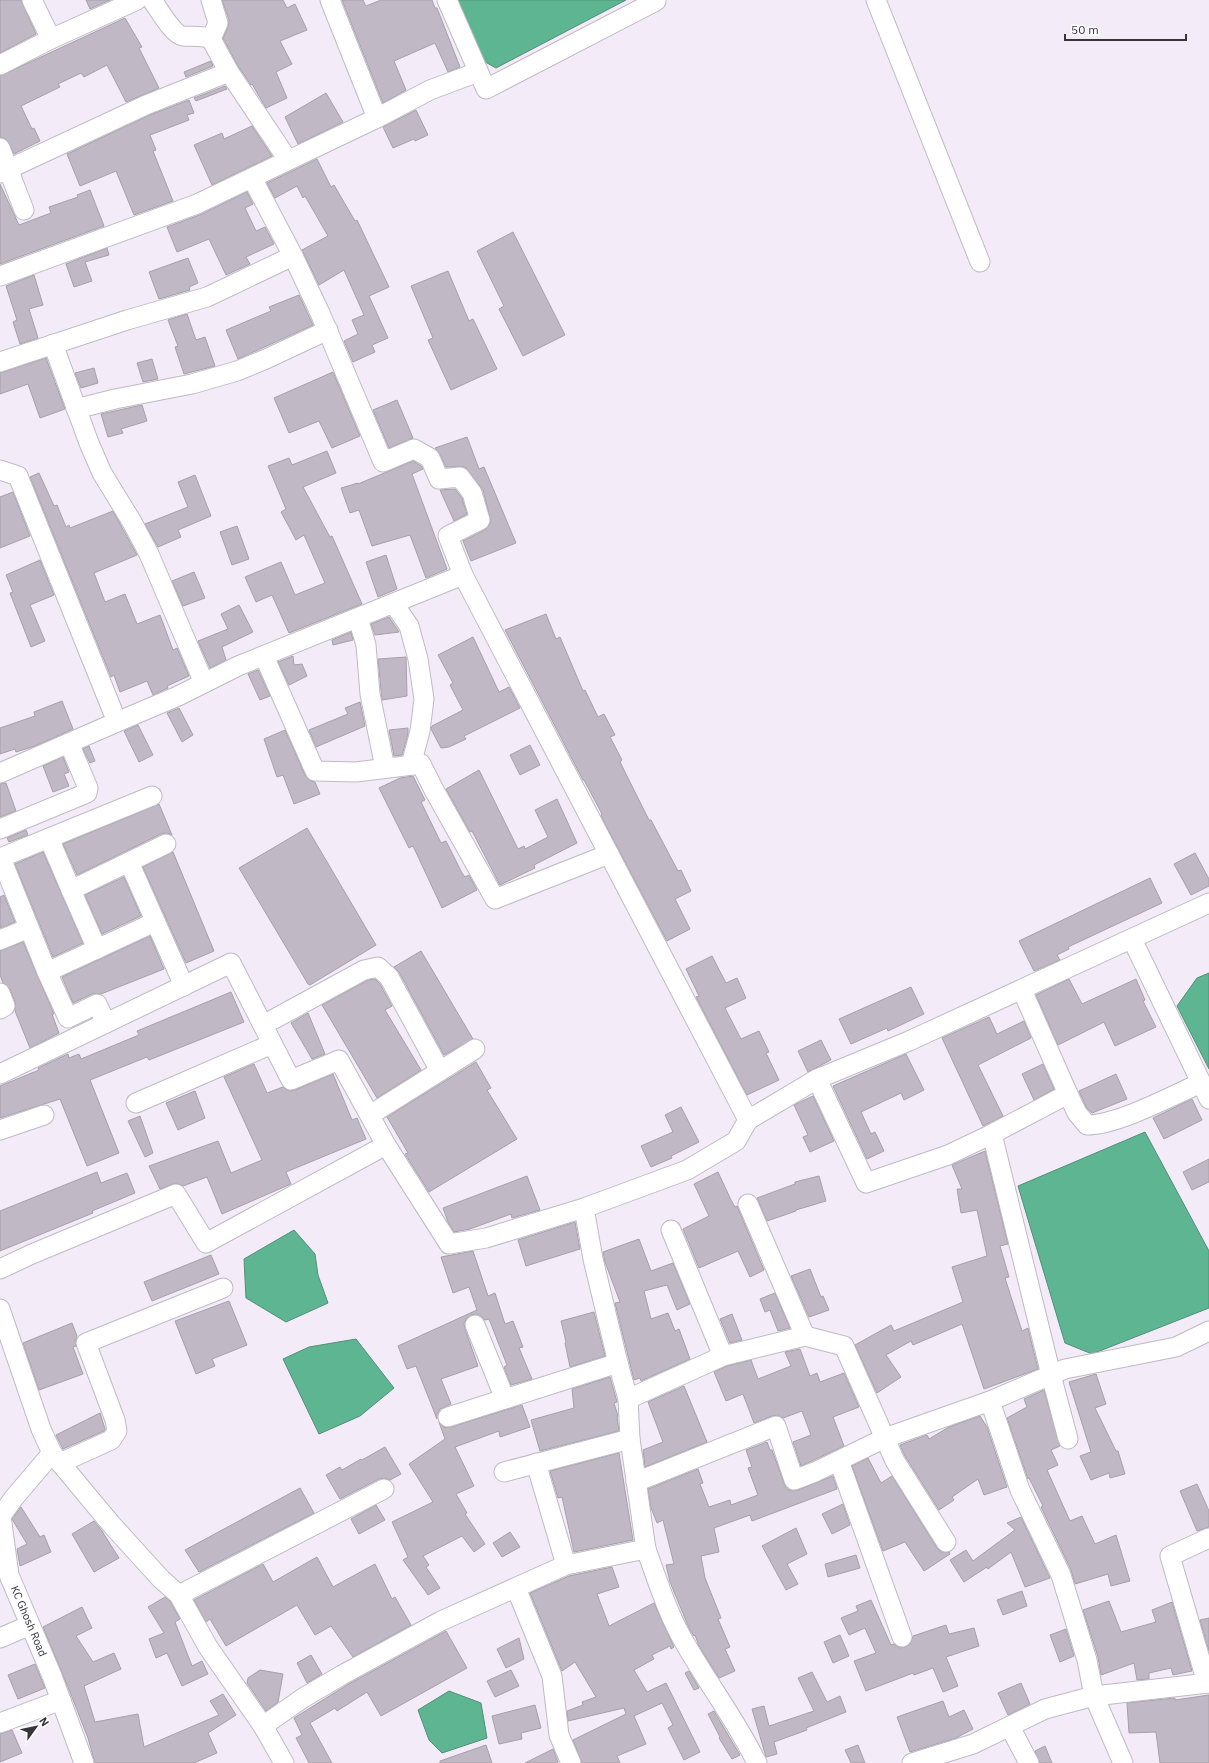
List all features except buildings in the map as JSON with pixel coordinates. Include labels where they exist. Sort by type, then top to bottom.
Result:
[{"type":"street","points":[[32,0],[51,39]]},
{"type":"street","points":[[0,65],[51,39],[137,0]]},
{"type":"street","points":[[152,0],[173,30],[180,36],[206,37],[210,39],[229,72],[288,160]]},
{"type":"street","points":[[210,39],[218,23],[212,0]]},
{"type":"street","points":[[330,0],[376,118]]},
{"type":"street","points":[[448,0],[486,89],[656,2]]},
{"type":"street","points":[[876,0],[980,262]]},
{"type":"street","points":[[4,171],[146,105],[229,72]]},
{"type":"street","points":[[0,276],[196,204],[376,118],[430,90],[478,72]]},
{"type":"street","points":[[0,148],[4,171],[24,210]]},
{"type":"street","points":[[252,178],[293,256],[328,330],[383,462],[414,449],[430,458],[439,479],[460,477],[472,493],[480,520],[448,536],[463,575],[748,1120]]},
{"type":"street","points":[[0,362],[127,320],[207,297],[293,256]]},
{"type":"street","points":[[76,409],[121,398],[192,384],[237,371],[328,330]]},
{"type":"street","points":[[54,344],[76,409],[102,473],[132,522],[149,554],[204,683]]},
{"type":"street","points":[[0,470],[18,476],[117,722]]},
{"type":"street","points":[[0,773],[204,683],[238,666],[463,575]]},
{"type":"street","points":[[394,604],[409,626],[418,659],[424,699],[420,731],[411,765]]},
{"type":"street","points":[[358,618],[366,645],[370,694],[385,768]]},
{"type":"street","points":[[264,656],[315,771],[356,772],[421,764],[495,899],[609,854]]},
{"type":"street","points":[[0,829],[87,793],[88,788],[69,743]]},
{"type":"street","points":[[106,1023],[97,1004],[68,1018],[29,928],[6,888],[1,858],[152,796]]},
{"type":"street","points":[[49,838],[97,949]]},
{"type":"street","points":[[71,890],[166,844]]},
{"type":"street","points":[[129,862],[184,986]]},
{"type":"street","points":[[0,1074],[231,963],[291,1080],[339,1060],[386,1145],[449,1244],[486,1238],[584,1208],[687,1170],[736,1141],[748,1120],[817,1079],[909,1041],[1209,903]]},
{"type":"street","points":[[47,972],[155,922]]},
{"type":"street","points":[[0,940],[29,928]]},
{"type":"street","points":[[1132,939],[1209,1099]]},
{"type":"street","points":[[263,1025],[364,970],[378,968],[389,977],[440,1071]]},
{"type":"street","points":[[1022,990],[1077,1113],[1087,1125],[1099,1125],[1126,1116],[1201,1083]]},
{"type":"street","points":[[0,993],[5,1006],[0,1008]]},
{"type":"street","points":[[136,1103],[272,1044]]},
{"type":"street","points":[[370,1116],[475,1049]]},
{"type":"street","points":[[817,1079],[866,1183],[948,1154],[992,1134],[1068,1094]]},
{"type":"street","points":[[0,1130],[44,1115]]},
{"type":"street","points":[[992,1134],[1068,1439]]},
{"type":"street","points":[[0,1269],[32,1254],[176,1194],[206,1243],[386,1145]]},
{"type":"street","points":[[748,1204],[805,1336]]},
{"type":"street","points":[[584,1208],[593,1259],[618,1364],[628,1399],[630,1439],[646,1549],[667,1608],[685,1644],[747,1743],[757,1763]]},
{"type":"street","points":[[671,1230],[723,1356]]},
{"type":"street","points":[[56,1458],[111,1440],[117,1431],[115,1420],[86,1343],[223,1288]]},
{"type":"street","points":[[0,1308],[41,1429],[56,1458],[111,1524],[161,1579],[180,1595],[208,1647],[263,1726],[284,1763]]},
{"type":"street","points":[[476,1325],[505,1399]]},
{"type":"street","points":[[636,1482],[776,1426],[794,1480],[839,1461],[885,1438],[990,1401],[1065,1369],[1176,1347],[1209,1331]]},
{"type":"street","points":[[628,1399],[723,1356],[805,1336],[844,1346],[895,1461],[946,1542]]},
{"type":"street","points":[[448,1417],[618,1364]]},
{"type":"street","points":[[990,1401],[1020,1490],[1061,1575],[1088,1660],[1094,1696],[1123,1763]]},
{"type":"street","points":[[504,1472],[630,1439]]},
{"type":"street","name":"KC Ghosh Road","points":[[56,1458],[13,1499],[1,1516],[4,1558],[61,1700],[84,1763]]},
{"type":"street","points":[[839,1461],[902,1636]]},
{"type":"street","points":[[536,1463],[566,1565]]},
{"type":"street","points":[[180,1595],[384,1489]]},
{"type":"street","points":[[912,1763],[973,1744],[1045,1709],[1094,1696],[1208,1683],[1170,1556],[1209,1538]]},
{"type":"street","points":[[263,1726],[303,1698],[342,1675],[442,1621],[566,1565],[646,1549]]},
{"type":"street","points":[[516,1588],[552,1676],[559,1735],[571,1763]]},
{"type":"street","points":[[0,1638],[30,1625]]},
{"type":"street","points":[[0,1723],[61,1700]]},
{"type":"street","points":[[1010,1727],[1029,1763]]},
{"type":"shaded area","points":[[457,0],[626,0],[496,68],[480,59]]},
{"type":"shaded area","points":[[1209,973],[1209,1069],[1177,1006],[1197,978]]},
{"type":"shaded area","points":[[1145,1132],[1209,1251],[1209,1308],[1092,1354],[1065,1343],[1018,1186]]},
{"type":"shaded area","points":[[294,1230],[315,1254],[318,1275],[328,1303],[286,1322],[246,1298],[244,1259]]},
{"type":"shaded area","points":[[356,1339],[394,1388],[360,1416],[319,1434],[283,1359],[309,1347]]},
{"type":"shaded area","points":[[449,1691],[481,1703],[487,1738],[442,1753],[429,1740],[418,1710]]}]
